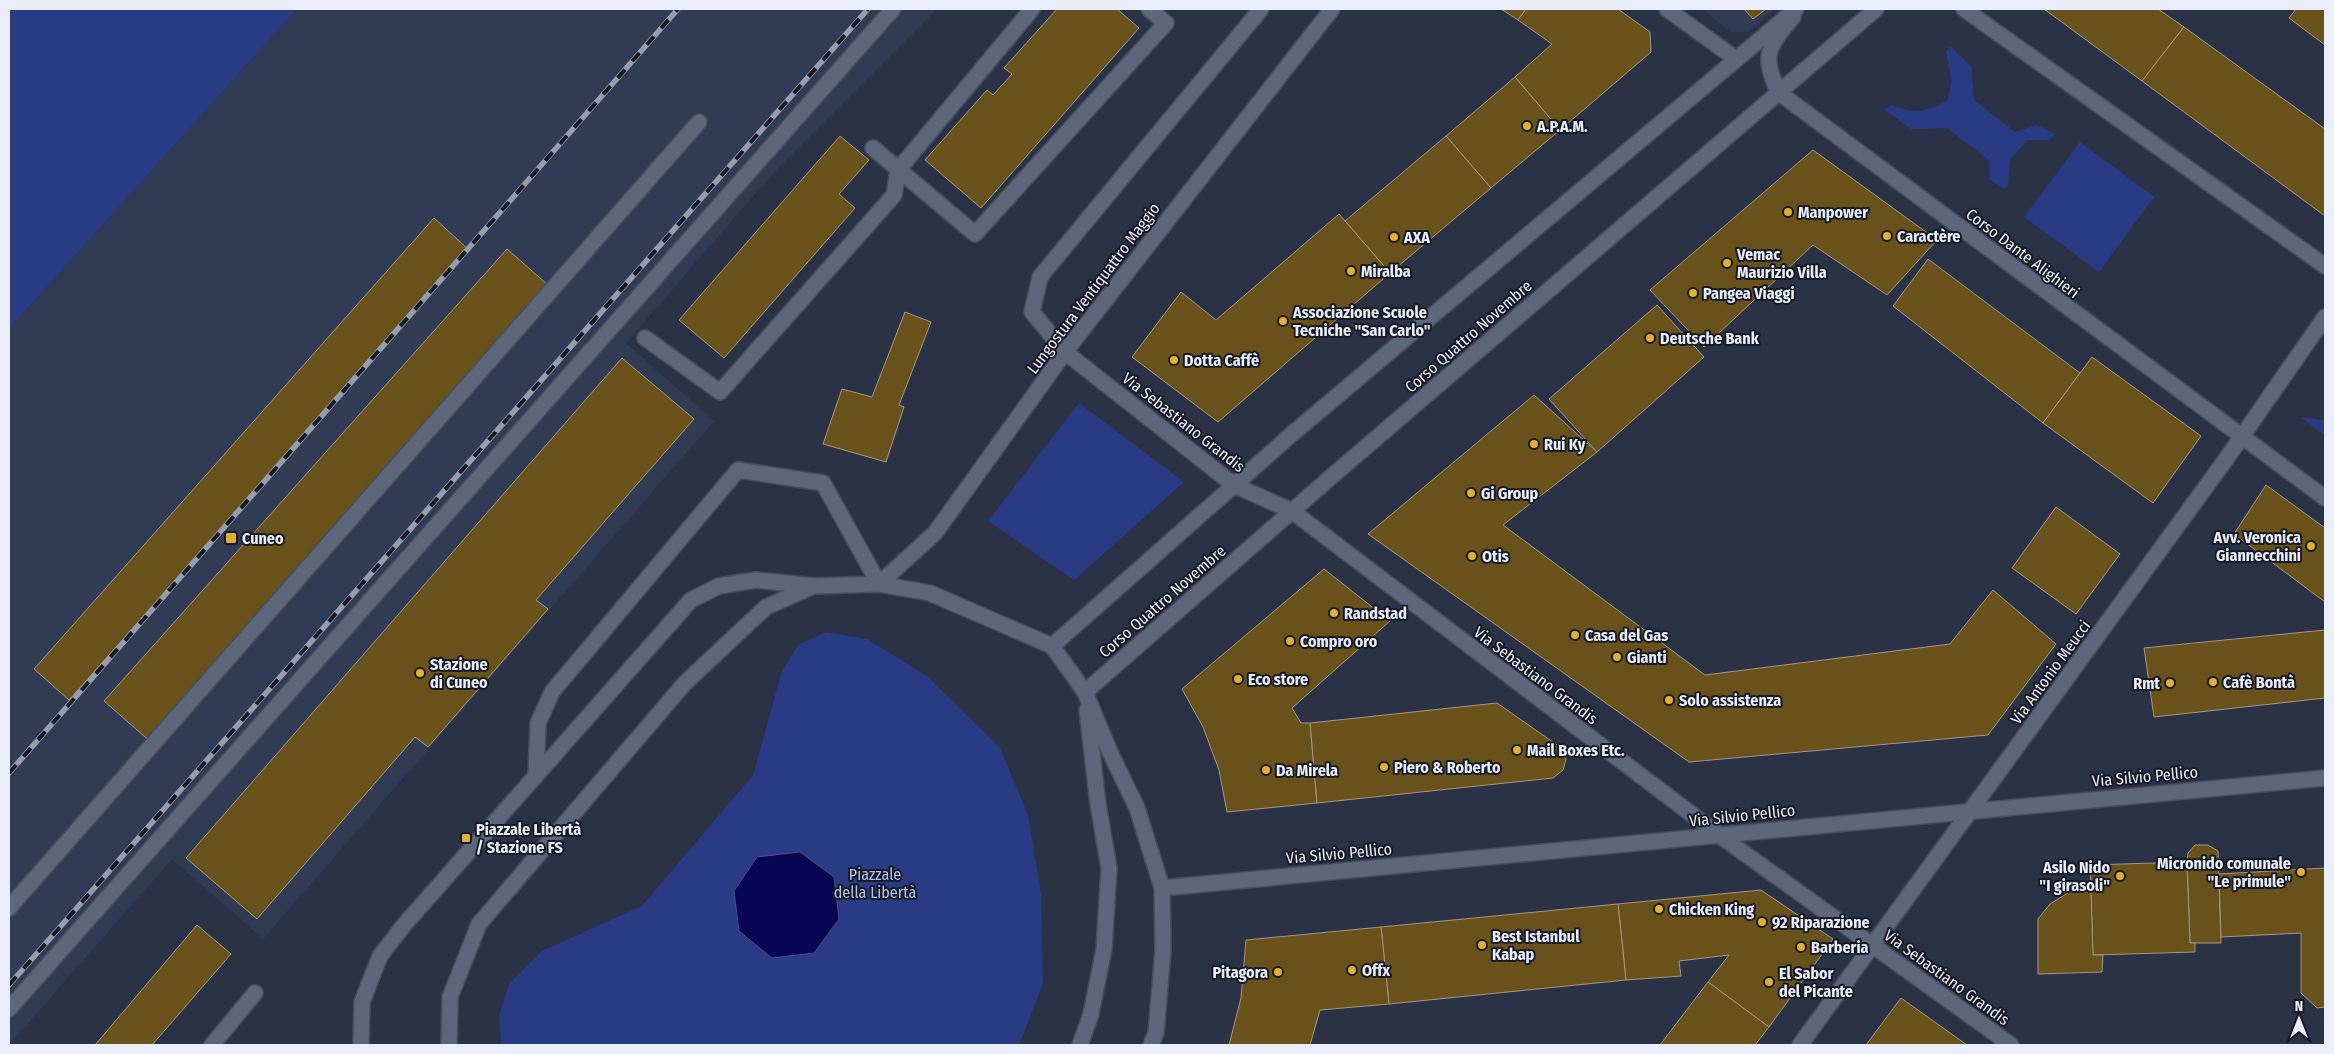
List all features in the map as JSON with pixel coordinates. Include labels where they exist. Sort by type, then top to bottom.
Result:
[{"type":"street","points":[[9,1009],[893,9]]},
{"type":"street","points":[[645,338],[720,392],[894,195],[898,170],[1032,9]]},
{"type":"street","points":[[873,148],[975,234],[1166,23],[1148,9]]},
{"type":"street","name":"Via Sebastiano Grandis","points":[[1261,9],[1040,277],[1032,312],[1065,352],[1234,485],[1292,511],[1719,835],[2011,1045]]},
{"type":"street","name":"Lungostura Ventiquattro Maggio","points":[[879,584],[935,532],[1065,352],[1332,9]]},
{"type":"street","points":[[1667,9],[1736,59]]},
{"type":"street","points":[[1052,646],[1234,485],[1796,9]]},
{"type":"street","points":[[1778,92],[1768,67],[1769,51],[1776,38],[1801,9]]},
{"type":"street","name":"Corso Quattro Novembre","points":[[1085,692],[1292,511],[1876,9]]},
{"type":"street","points":[[1964,9],[2325,266]]},
{"type":"street","name":"Corso Dante Alighieri","points":[[1778,92],[2325,498]]},
{"type":"street","points":[[9,908],[700,122]]},
{"type":"street","name":"Via Antonio Meucci","points":[[1800,1045],[2242,437],[2325,317]]},
{"type":"street","points":[[536,775],[538,723],[552,692],[738,470],[822,483],[879,584]]},
{"type":"street","points":[[361,1045],[362,1002],[380,956],[404,925],[691,600],[719,586],[756,580],[814,586],[879,584],[930,593],[1052,646],[1085,692],[1110,752],[1137,808],[1162,888],[1163,950],[1156,1033],[1151,1045]]},
{"type":"street","points":[[448,1045],[450,997],[478,924],[685,683],[766,607],[814,586]]},
{"type":"street","points":[[1080,1045],[1092,1014],[1104,949],[1108,868],[1098,804],[1085,692]]},
{"type":"street","name":"Via Silvio Pellico","points":[[1162,888],[2325,778]]},
{"type":"street","points":[[212,1045],[255,993]]},
{"type":"shaded area","points":[[297,9],[937,9],[775,171],[626,343],[714,421],[263,939],[172,859],[9,1045],[9,329]]},
{"type":"shaded area","points":[[1702,9],[1775,9],[1749,32],[1730,32]]},
{"type":"shaded area","points":[[800,852],[834,877],[839,919],[814,953],[772,958],[739,931],[734,891],[757,857]]},
{"type":"green space","points":[[9,9],[297,9],[9,329]]},
{"type":"green space","points":[[1950,46],[1971,66],[1974,100],[2015,132],[2037,125],[2055,134],[2049,140],[2028,140],[2010,159],[2008,185],[2005,189],[1989,179],[1990,161],[1947,128],[1911,129],[1884,110],[1891,105],[1913,110],[1926,110],[1947,101],[1952,83],[1946,51]]},
{"type":"green space","points":[[2080,142],[2154,197],[2099,272],[2024,217]]},
{"type":"green space","points":[[1079,403],[1184,482],[1074,580],[988,521]]},
{"type":"green space","points":[[2300,417],[2325,420],[2325,435]]},
{"type":"green space","name":"Piazzale della Libertà","points":[[826,632],[867,639],[927,676],[1000,748],[1028,815],[1041,894],[1043,984],[1019,1045],[501,1045],[499,1016],[509,984],[542,951],[642,906],[753,775],[782,671],[798,645]]},
{"type":"building","points":[[1057,9],[1117,9],[1139,28],[981,208],[925,160],[987,90],[993,95],[1012,74],[1004,68]]},
{"type":"building","points":[[1501,9],[1526,9],[1518,20]]},
{"type":"building","points":[[1526,9],[1618,9],[1650,32],[1651,52],[1560,130],[1515,77],[1552,44],[1518,20]]},
{"type":"building","points":[[1744,9],[1766,9],[1753,19]]},
{"type":"building","points":[[2044,9],[2158,9],[2184,27],[2142,81]]},
{"type":"building","points":[[2296,9],[2325,9],[2325,45],[2289,18]]},
{"type":"building","points":[[2184,27],[2325,129],[2325,216],[2142,81]]},
{"type":"building","points":[[1515,77],[1560,130],[1491,188],[1446,136]]},
{"type":"building","points":[[840,136],[869,160],[839,194],[855,208],[724,358],[679,320]]},
{"type":"building","points":[[1446,136],[1491,188],[1390,273],[1345,221]]},
{"type":"building","points":[[1813,150],[1937,240],[1887,295],[1813,245],[1704,347],[1650,290]]},
{"type":"building","points":[[1339,214],[1390,273],[1218,422],[1132,357],[1181,292],[1216,320]]},
{"type":"building","points":[[434,218],[469,250],[69,700],[34,669]]},
{"type":"building","points":[[507,249],[556,292],[153,744],[104,701]]},
{"type":"building","points":[[1928,259],[2080,373],[2043,423],[1893,306]]},
{"type":"building","points":[[1657,305],[1704,357],[1597,452],[1549,399]]},
{"type":"building","points":[[905,312],[931,322],[899,405],[904,407],[886,462],[823,444],[842,389],[872,397]]},
{"type":"building","points":[[2092,357],[2201,436],[2153,503],[2043,423]]},
{"type":"building","name":"Stazione di Cuneo","points":[[622,358],[694,419],[536,600],[548,609],[428,747],[415,737],[257,919],[186,858]]},
{"type":"building","points":[[1534,395],[1597,452],[1503,525],[1705,675],[1950,644],[1993,590],[2056,644],[1988,735],[1689,762],[1368,534]]},
{"type":"building","points":[[2266,485],[2325,528],[2325,602],[2234,534]]},
{"type":"building","points":[[2056,507],[2120,554],[2076,614],[2012,568]]},
{"type":"building","points":[[1324,569],[1390,621],[1292,708],[1301,723],[1310,723],[1317,803],[1227,812],[1219,770],[1203,727],[1182,689]]},
{"type":"building","points":[[2325,630],[2325,698],[2154,717],[2144,648]]},
{"type":"building","points":[[1497,703],[1560,747],[1566,759],[1563,770],[1553,778],[1317,803],[1310,723]]},
{"type":"building","points":[[2195,845],[2208,845],[2218,851],[2221,943],[2190,943],[2187,862],[2188,853]]},
{"type":"building","points":[[2187,862],[2190,943],[2195,943],[2195,952],[2093,955],[2090,865]]},
{"type":"building","points":[[2325,868],[2325,1007],[2317,1008],[2301,993],[2301,933],[2221,937],[2219,874]]},
{"type":"building","points":[[1761,890],[1833,939],[1769,1027],[1708,982],[1729,955],[1679,961],[1681,976],[1626,980],[1618,904]]},
{"type":"building","points":[[2071,891],[2091,892],[2093,955],[2103,955],[2102,972],[2038,974],[2038,919],[2050,904]]},
{"type":"building","points":[[1618,904],[1626,980],[1389,1004],[1381,927]]},
{"type":"building","points":[[197,925],[231,954],[152,1045],[95,1045]]},
{"type":"building","points":[[1381,927],[1389,1004],[1320,1010],[1310,1045],[1229,1045],[1241,998],[1246,940]]},
{"type":"building","points":[[1708,982],[1769,1027],[1755,1045],[1660,1045]]},
{"type":"building","points":[[1901,998],[1967,1045],[1866,1045]]},
{"type":"railway","points":[[9,773],[678,9]]},
{"type":"railway","points":[[9,985],[868,9]]},
{"type":"place","name":"A.P.A.M.","points":[[1527,126]]},
{"type":"place","name":"Manpower","points":[[1788,212]]},
{"type":"place","name":"Caractère","points":[[1887,236]]},
{"type":"place","name":"AXA","points":[[1394,237]]},
{"type":"place","name":"Vemac Maurizio Villa","points":[[1727,263]]},
{"type":"place","name":"Miralba","points":[[1351,271]]},
{"type":"place","name":"Pangea Viaggi","points":[[1693,293]]},
{"type":"place","name":"Associazione Scuole Tecniche \"San Carlo\"","points":[[1283,321]]},
{"type":"place","name":"Deutsche Bank","points":[[1650,338]]},
{"type":"place","name":"Dotta Caffè","points":[[1174,360]]},
{"type":"place","name":"Rui Ky","points":[[1534,444]]},
{"type":"place","name":"Gi Group","points":[[1471,493]]},
{"type":"place","name":"Cuneo","points":[[231,538]]},
{"type":"place","name":"Avv. Veronica Giannecchini","points":[[2311,546]]},
{"type":"place","name":"Otis","points":[[1472,556]]},
{"type":"place","name":"Randstad","points":[[1334,613]]},
{"type":"place","name":"Casa del Gas","points":[[1575,635]]},
{"type":"place","name":"Compro oro","points":[[1290,641]]},
{"type":"place","name":"Gianti","points":[[1617,657]]},
{"type":"place","name":"Stazione di Cuneo","points":[[420,673]]},
{"type":"place","name":"Eco store","points":[[1238,679]]},
{"type":"place","name":"Cafè Bontà","points":[[2213,682]]},
{"type":"place","name":"Rmt","points":[[2170,683]]},
{"type":"place","name":"Solo assistenza","points":[[1669,700]]},
{"type":"place","name":"Mail Boxes Etc.","points":[[1517,750]]},
{"type":"place","name":"Piero & Roberto","points":[[1384,767]]},
{"type":"place","name":"Da Mirela","points":[[1266,770]]},
{"type":"place","name":"Piazzale Libertà / Stazione FS","points":[[466,838]]},
{"type":"place","name":"Micronido comunale \"Le primule\"","points":[[2301,872]]},
{"type":"place","name":"Asilo Nido \"I girasoli\"","points":[[2120,876]]},
{"type":"place","name":"Chicken King","points":[[1659,909]]},
{"type":"place","name":"92 Riparazione","points":[[1762,922]]},
{"type":"place","name":"Best Istanbul Kabap","points":[[1482,945]]},
{"type":"place","name":"Barberia","points":[[1801,947]]},
{"type":"place","name":"Offx","points":[[1352,970]]},
{"type":"place","name":"Pitagora","points":[[1278,972]]},
{"type":"place","name":"El Sabor del Picante","points":[[1769,982]]}]
